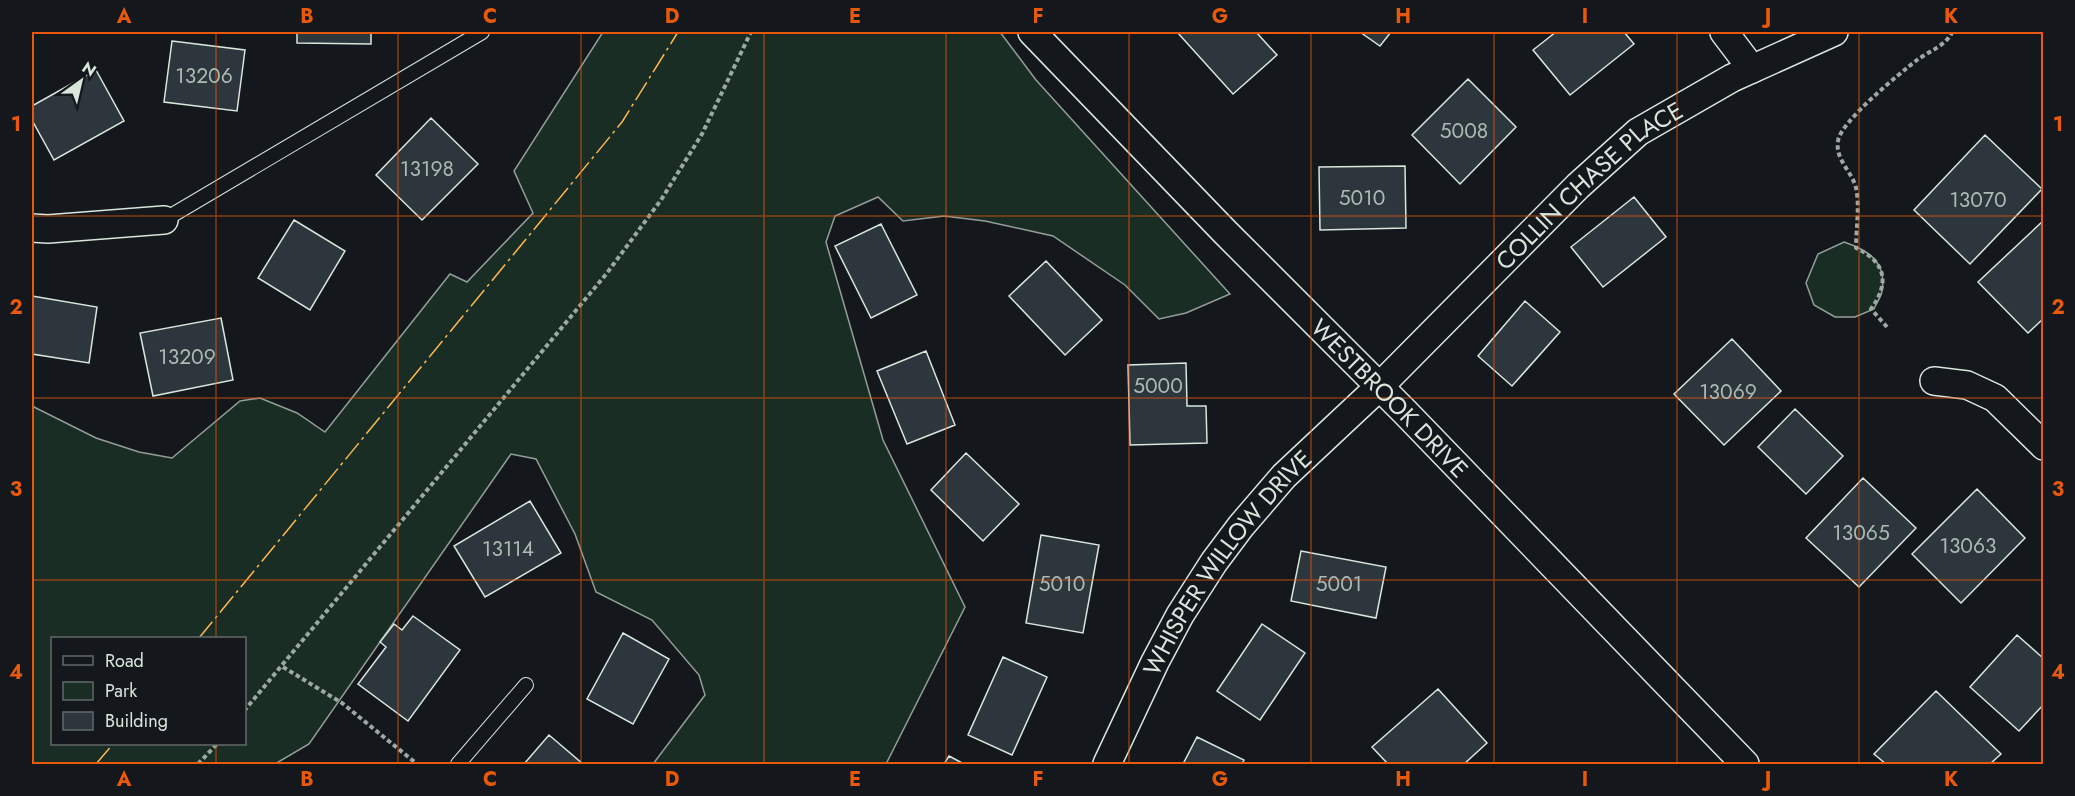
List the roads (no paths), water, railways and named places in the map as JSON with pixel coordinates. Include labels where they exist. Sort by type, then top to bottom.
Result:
[{"type":"street","name":"WESTBROOK DRIVE","points":[[1032,32],[1745,765]]},
{"type":"street","points":[[1724,32],[1752,69]]},
{"type":"street","name":"COLLIN CHASE PLACE","points":[[1379,387],[1578,186],[1638,132],[1732,78],[1834,32]]},
{"type":"street","points":[[32,228],[48,229],[164,220]]},
{"type":"street","points":[[1934,381],[1967,385],[1995,398],[2043,446]]},
{"type":"street","name":"WHISPER WILLOW DRIVE","points":[[1107,765],[1155,662],[1180,615],[1214,562],[1284,476],[1379,387]]},
{"type":"lane","points":[[164,220],[482,32]]},
{"type":"lane","points":[[458,765],[526,685]]}]
